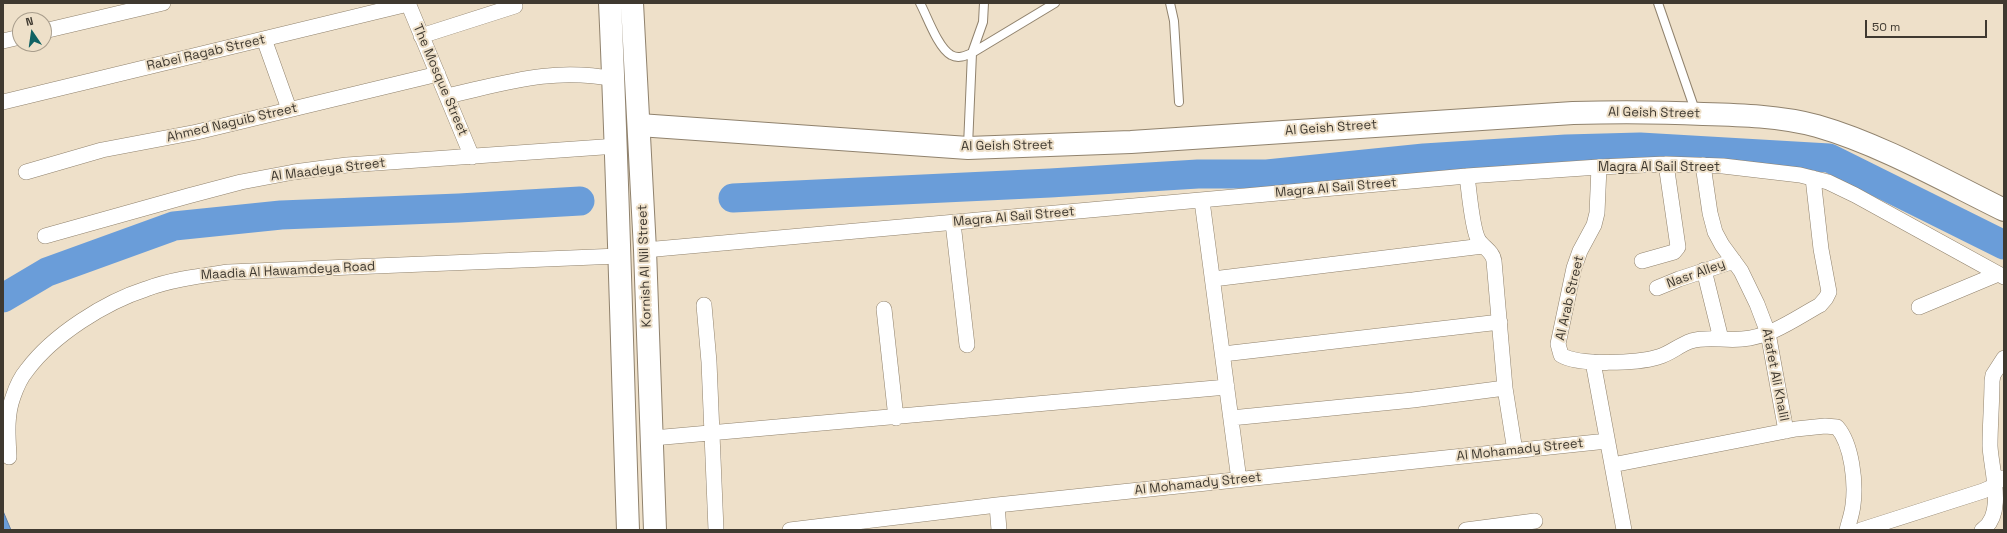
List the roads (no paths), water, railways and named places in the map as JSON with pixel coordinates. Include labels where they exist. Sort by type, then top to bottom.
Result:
[{"type":"main road","name":"Kornish Al Nil Street","points":[[610,3],[617,146],[628,530]]},
{"type":"main road","name":"Kornish Al Nil Street","points":[[632,3],[645,250],[653,438],[655,530]]},
{"type":"main road","name":"Al Geish Street","points":[[639,125],[968,148],[1130,142],[1573,113],[1696,113],[1750,116],[1784,119],[1816,126],[1848,136],[2004,210]]},
{"type":"street","points":[[52,29],[163,3]]},
{"type":"street","name":"The Mosque Street","points":[[408,4],[472,156]]},
{"type":"street","name":"Rabei Ragab Street","points":[[3,102],[408,4]]},
{"type":"street","points":[[421,36],[515,6]]},
{"type":"street","points":[[264,39],[289,109]]},
{"type":"street","name":"Ahmed Naguib Street","points":[[26,172],[102,150],[197,132],[438,74]]},
{"type":"street","points":[[447,96],[549,74],[585,74],[614,79]]},
{"type":"street","name":"Al Maadeya Street","points":[[45,236],[188,196],[286,174],[347,165],[617,146]]},
{"type":"street","points":[[1642,261],[1674,252],[1678,246],[1666,164]]},
{"type":"street","name":"Magra Al Sail Street","points":[[645,250],[1467,176],[1666,164],[1703,165],[1786,173],[1813,178],[1855,195],[2001,275]]},
{"type":"street","name":"Atafet Ali Khalil","points":[[1703,165],[1712,221],[1722,245],[1734,260],[1748,285],[1768,333],[1786,431]]},
{"type":"street","name":"Al Arab Street","points":[[1593,362],[1566,358],[1561,355],[1558,344],[1574,268],[1580,250],[1594,225],[1597,213],[1599,167]]},
{"type":"street","points":[[1467,176],[1477,237],[1483,246],[1493,256],[1505,388],[1515,451]]},
{"type":"street","points":[[1624,530],[1593,362],[1646,360],[1666,354],[1690,341],[1708,338],[1741,339],[1768,333],[1820,305],[1829,292],[1821,249],[1813,178]]},
{"type":"street","points":[[1202,201],[1239,480]]},
{"type":"street","points":[[953,223],[966,345]]},
{"type":"street","points":[[1213,279],[1483,246]]},
{"type":"street","name":"Maadia Al Hawamdeya Road","points":[[9,457],[7,427],[13,397],[26,370],[47,349],[71,330],[106,306],[145,289],[187,278],[229,272],[619,256]]},
{"type":"street","name":"Nasr Alley","points":[[1657,288],[1734,260]]},
{"type":"street","points":[[1704,270],[1721,339]]},
{"type":"street","points":[[1920,307],[2001,275]]},
{"type":"street","points":[[704,305],[709,362],[716,530]]},
{"type":"street","points":[[884,309],[896,418]]},
{"type":"street","points":[[1223,354],[1500,322]]},
{"type":"street","points":[[1982,530],[1990,524],[2000,501],[2000,480],[1990,444],[1992,381],[1993,375],[2004,358]]},
{"type":"street","points":[[653,438],[896,418],[1227,387]]},
{"type":"street","points":[[1231,418],[1414,400],[1505,388]]},
{"type":"street","points":[[1612,465],[1786,431],[1825,426],[1837,427],[1844,435],[1849,449],[1854,493],[1847,530]]},
{"type":"street","name":"Al Mohamady Street","points":[[790,530],[996,505],[1607,441]]},
{"type":"street","points":[[1861,530],[1979,492],[2000,480]]},
{"type":"street","points":[[996,505],[1000,530]]},
{"type":"street","points":[[1466,530],[1535,521]]},
{"type":"lane","points":[[920,3],[943,48],[951,56],[962,57],[972,53],[1055,3]]},
{"type":"lane","points":[[968,148],[972,53],[983,22],[984,3]]},
{"type":"lane","points":[[1170,3],[1174,20],[1178,102]]},
{"type":"lane","points":[[1658,3],[1696,113]]},
{"type":"water","points":[[3,511],[11,530],[3,530]]},
{"type":"waterway","points":[[733,198],[1050,183],[1198,174],[1267,174],[1424,158],[1566,149],[1640,147],[1829,158],[2004,245]]},
{"type":"waterway","points":[[3,298],[47,272],[174,226],[281,215],[459,208],[580,201]]}]
